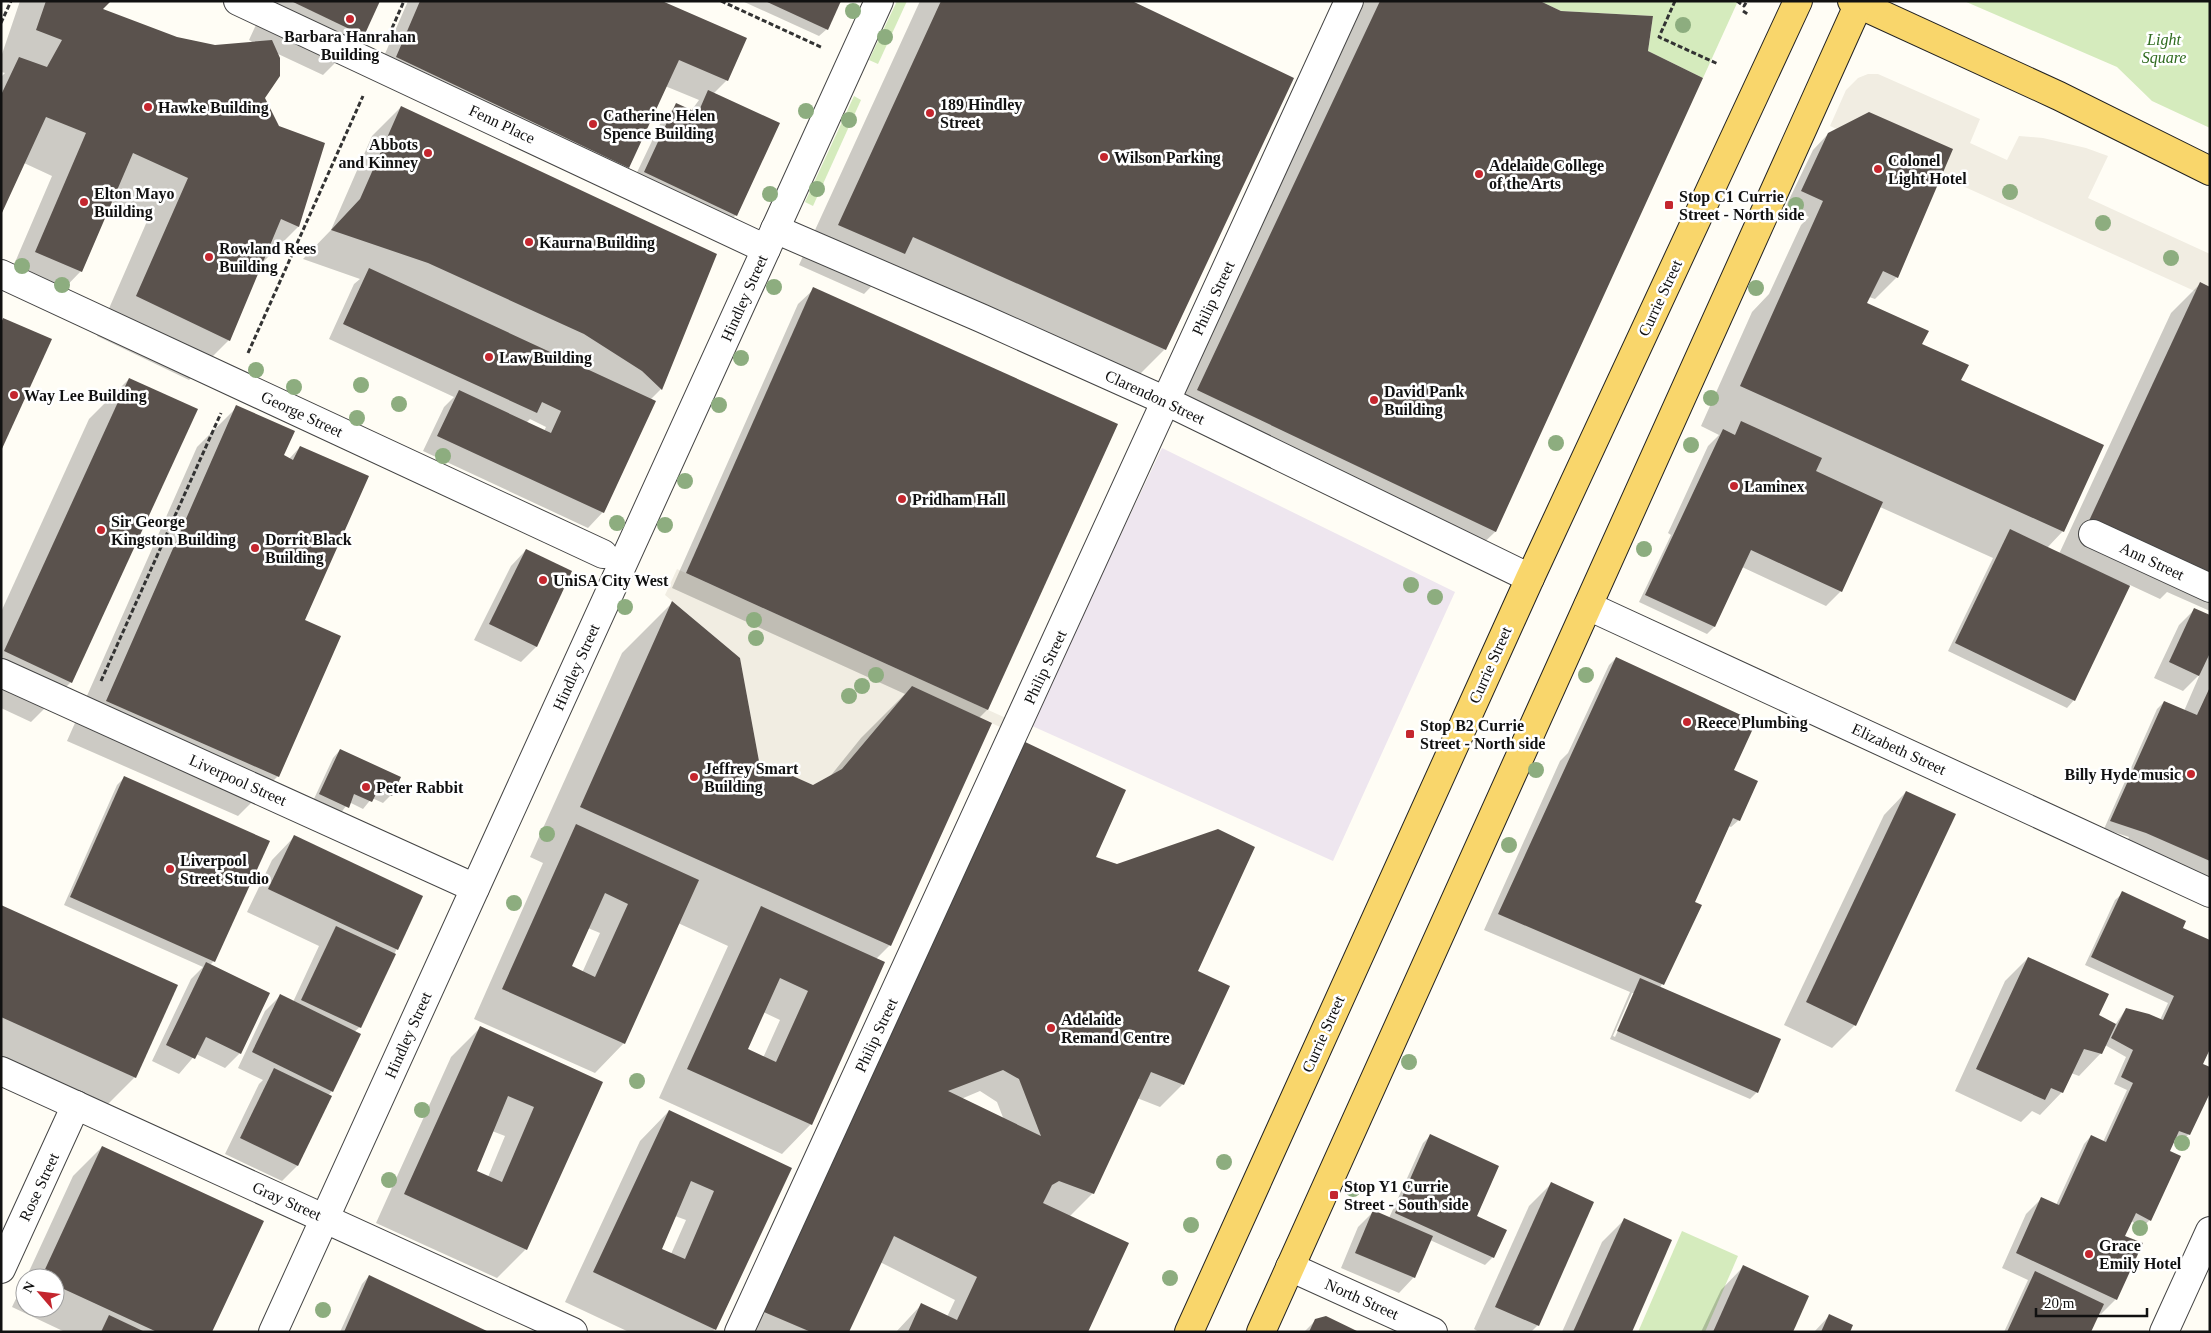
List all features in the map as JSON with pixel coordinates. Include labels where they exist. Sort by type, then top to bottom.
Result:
[{"type":"main road","name":"Currie Street","points":[[1189,1332],[1530,578],[1798,1]]},
{"type":"main road","points":[[1261,1332],[1588,606],[1857,2],[2059,96],[2210,171]]},
{"type":"street","name":"Fenn Place","points":[[238,1],[771,239]]},
{"type":"street","name":"Hindley Street","points":[[273,1332],[879,1]]},
{"type":"street","name":"Philip Street","points":[[739,1332],[1349,1]]},
{"type":"street","name":"Clarendon Street","points":[[771,239],[972,314],[1166,401],[1530,578]]},
{"type":"street","name":"George Street","points":[[1,274],[603,554]]},
{"type":"street","name":"Ann Street","points":[[2094,534],[2210,588]]},
{"type":"street","name":"Elizabeth Street","points":[[1588,606],[2210,893]]},
{"type":"street","name":"Liverpool Street","points":[[1,673],[475,888]]},
{"type":"street","name":"Gray Street","points":[[1,1071],[573,1332]]},
{"type":"street","name":"Rose Street","points":[[1,1269],[76,1105]]},
{"type":"street","points":[[2164,1332],[2201,1276],[2210,1231]]},
{"type":"street","name":"North Street","points":[[1290,1267],[1433,1332]]},
{"type":"path","points":[[1,23],[11,1]]},
{"type":"path","points":[[721,1],[825,49]]},
{"type":"path","points":[[1675,1],[1660,37],[1718,64]]},
{"type":"path","points":[[1737,1],[1744,6],[1747,1]]},
{"type":"path","points":[[1742,10],[1749,15]]},
{"type":"shaded area","points":[[1868,74],[1878,74],[1980,119],[1970,143],[2007,160],[2019,136],[2043,138],[2086,148],[2108,156],[2088,198],[2210,254],[2210,298],[1830,126],[1846,90],[1858,78]]},
{"type":"shaded area","points":[[1162,448],[1455,592],[1333,861],[1030,725]]},
{"type":"shaded area","points":[[677,569],[1019,724],[1015,734],[912,686],[842,769],[813,785],[759,761],[740,658],[665,595]]},
{"type":"green space","points":[[897,1],[907,1],[878,64],[869,60]]},
{"type":"green space","points":[[1540,1],[1738,1],[1703,78],[1648,51],[1653,16],[1561,11]]},
{"type":"green space","name":"Light Square","points":[[1964,1],[2210,1],[2210,128],[2152,101],[2117,67]]},
{"type":"green space","points":[[854,96],[861,100],[813,206],[805,202]]},
{"type":"green space","points":[[1682,1231],[1738,1256],[1705,1332],[1638,1332]]},
{"type":"building","name":"Hawke Building","points":[[46,1],[111,1],[103,9],[177,37],[215,45],[272,40],[280,58],[280,76],[265,98],[279,126],[325,143],[299,227],[281,219],[230,341],[136,296],[188,178],[133,153],[82,272],[35,252],[86,133],[46,117],[1,215],[1,95],[19,57],[47,67],[62,40],[36,30]]},
{"type":"building","name":"Barbara Hanrahan Building","points":[[291,1],[380,1],[364,36]]},
{"type":"building","name":"Catherine Helen Spence Building","points":[[420,1],[662,1],[747,38],[728,81],[679,60],[629,168],[396,57]]},
{"type":"building","points":[[765,1],[841,1],[828,30]]},
{"type":"building","name":"Wilson Parking","points":[[941,1],[1132,1],[1294,78],[1166,350],[913,237],[905,254],[838,225]]},
{"type":"building","name":"Adelaide College of the Arts","points":[[1380,1],[1540,1],[1561,11],[1653,16],[1648,51],[1703,78],[1496,532],[1197,390]]},
{"type":"building","points":[[708,90],[780,123],[737,216],[644,172],[676,103],[698,113]]},
{"type":"building","name":"Kaurna Building","points":[[401,106],[717,254],[662,390],[642,371],[584,334],[428,263],[331,230],[360,199]]},
{"type":"building","points":[[1869,112],[1953,149],[1898,278],[1883,271],[1867,303],[1929,331],[1922,344],[1969,365],[1961,380],[2104,445],[2064,532],[1740,386],[1823,201],[1801,191],[1828,133]]},
{"type":"building","name":"Law Building","points":[[369,268],[656,401],[604,513],[437,436],[459,390],[551,433],[561,411],[542,402],[537,413],[343,324]]},
{"type":"building","points":[[2200,282],[2210,287],[2210,579],[2088,523]]},
{"type":"building","name":"Pridham Hall","points":[[813,287],[1118,424],[988,710],[686,573]]},
{"type":"building","name":"Way Lee Building","points":[[3,318],[52,339],[1,451],[1,323]]},
{"type":"building","name":"Sir George Kingston Building","points":[[129,378],[198,409],[72,683],[4,651]]},
{"type":"building","name":"Dorrit Black Building","points":[[236,405],[295,431],[284,455],[293,460],[300,446],[369,476],[305,620],[341,636],[279,777],[106,701]]},
{"type":"building","points":[[1741,421],[1822,458],[1816,471],[1883,502],[1842,592],[1751,550],[1715,627],[1645,595],[1723,429],[1735,435]]},
{"type":"building","points":[[2010,529],[2130,586],[2075,701],[1955,643]]},
{"type":"building","points":[[526,549],[572,571],[537,647],[489,624]]},
{"type":"building","name":"Jeffrey Smart Building","points":[[672,601],[740,658],[759,761],[813,785],[842,769],[912,686],[992,723],[891,946],[580,807]]},
{"type":"building","points":[[2194,608],[2210,615],[2210,653],[2199,676],[2169,662]]},
{"type":"building","points":[[1616,657],[1756,722],[1734,770],[1758,781],[1740,821],[1733,818],[1695,902],[1702,905],[1664,985],[1498,914]]},
{"type":"building","points":[[2210,687],[2210,861],[2146,833],[2110,821],[2164,701],[2197,715]]},
{"type":"building","name":"Adelaide Remand Centre","points":[[1021,740],[1126,790],[1096,857],[1117,864],[1218,829],[1255,847],[1198,971],[1230,986],[1184,1085],[1151,1072],[1094,1194],[1059,1181],[1052,1185],[1043,1203],[1129,1243],[1088,1332],[908,1332],[921,1303],[957,1320],[977,1277],[894,1236],[849,1332],[811,1332],[764,1312]],"holes":[[[1003,1070],[1019,1079],[1041,1136],[948,1091]]]},
{"type":"building","points":[[340,749],[401,777],[392,796],[378,790],[372,802],[354,794],[349,808],[319,794]]},
{"type":"building","name":"Liverpool Street Studio","points":[[124,776],[270,841],[215,962],[70,897]]},
{"type":"building","points":[[1906,791],[1956,814],[1856,1026],[1806,1002]]},
{"type":"building","points":[[576,824],[699,880],[625,1044],[502,989]],"holes":[[[605,893],[628,904],[595,977],[572,966]]]},
{"type":"building","points":[[294,835],[423,896],[398,950],[268,889]]},
{"type":"building","points":[[2122,891],[2186,921],[2183,928],[2210,940],[2210,1049],[2203,1064],[2210,1067],[2210,1093],[2190,1135],[2179,1131],[2170,1151],[2181,1156],[2151,1221],[2136,1213],[2125,1236],[2143,1243],[2117,1300],[2016,1253],[2041,1197],[2059,1205],[2091,1135],[2106,1142],[2133,1083],[2121,1077],[2133,1050],[2111,1038],[2126,1008],[2163,1020],[2174,996],[2091,957]]},
{"type":"building","points":[[1,905],[178,985],[136,1078],[1,1017]]},
{"type":"building","points":[[761,906],[885,962],[812,1125],[687,1069]],"holes":[[[780,978],[808,991],[776,1062],[748,1049]]]},
{"type":"building","points":[[336,926],[396,954],[361,1028],[301,1000]]},
{"type":"building","points":[[2028,957],[2109,994],[2099,1015],[2116,1024],[2102,1054],[2084,1049],[2063,1093],[2051,1088],[2045,1100],[1976,1069]]},
{"type":"building","points":[[206,962],[270,993],[241,1054],[206,1037],[195,1059],[166,1045]]},
{"type":"building","points":[[1640,978],[1781,1039],[1758,1093],[1617,1031]]},
{"type":"building","points":[[280,994],[361,1034],[333,1092],[252,1052]]},
{"type":"building","points":[[480,1026],[603,1082],[527,1250],[404,1194]],"holes":[[[508,1096],[534,1107],[502,1182],[477,1171]]]},
{"type":"building","points":[[274,1068],[332,1096],[298,1166],[240,1138]]},
{"type":"building","points":[[669,1110],[792,1168],[716,1330],[593,1272]],"holes":[[[691,1181],[714,1191],[685,1259],[662,1249]]]},
{"type":"building","points":[[1430,1134],[1499,1166],[1477,1216],[1507,1230],[1494,1258],[1395,1213]]},
{"type":"building","points":[[102,1146],[264,1221],[212,1332],[157,1332],[65,1290],[65,1268],[46,1268]]},
{"type":"building","points":[[1551,1182],[1594,1202],[1539,1326],[1495,1307]]},
{"type":"building","points":[[1373,1210],[1433,1236],[1415,1278],[1355,1253]]},
{"type":"building","points":[[1624,1218],[1672,1240],[1632,1332],[1573,1332]]},
{"type":"building","points":[[1743,1265],[1809,1296],[1793,1332],[1713,1332]]},
{"type":"building","points":[[2035,1271],[2104,1304],[2091,1332],[2007,1332]]},
{"type":"building","points":[[369,1275],[489,1332],[344,1332]]},
{"type":"building","points":[[1829,1314],[1853,1325],[1850,1332],[1821,1332]]},
{"type":"building","points":[[109,1315],[145,1332],[101,1332]]},
{"type":"building","points":[[1326,1316],[1359,1332],[1309,1332],[1315,1319]]},
{"type":"place","name":"Barbara Hanrahan Building","points":[[350,19]]},
{"type":"place","name":"Hawke Building","points":[[148,107]]},
{"type":"place","name":"189 Hindley Street","points":[[930,113]]},
{"type":"place","name":"Catherine Helen Spence Building","points":[[593,124]]},
{"type":"place","name":"Abbots and Kinney","points":[[428,153]]},
{"type":"place","name":"Wilson Parking","points":[[1104,157]]},
{"type":"place","name":"Colonel Light Hotel","points":[[1878,169]]},
{"type":"place","name":"Adelaide College of the Arts","points":[[1479,174]]},
{"type":"place","name":"Elton Mayo Building","points":[[84,202]]},
{"type":"place","name":"Stop C1 Currie Street - North side","points":[[1669,205]]},
{"type":"place","name":"Kaurna Building","points":[[529,242]]},
{"type":"place","name":"Rowland Rees Building","points":[[209,257]]},
{"type":"place","name":"Law Building","points":[[489,357]]},
{"type":"place","name":"Way Lee Building","points":[[14,395]]},
{"type":"place","name":"David Pank Building","points":[[1374,400]]},
{"type":"place","name":"Laminex","points":[[1734,486]]},
{"type":"place","name":"Pridham Hall","points":[[902,499]]},
{"type":"place","name":"Sir George Kingston Building","points":[[101,530]]},
{"type":"place","name":"Dorrit Black Building","points":[[255,548]]},
{"type":"place","name":"UniSA City West","points":[[543,580]]},
{"type":"place","name":"Reece Plumbing","points":[[1687,722]]},
{"type":"place","name":"Stop B2 Currie Street - North side","points":[[1410,734]]},
{"type":"place","name":"Billy Hyde music","points":[[2191,774]]},
{"type":"place","name":"Jeffrey Smart Building","points":[[694,777]]},
{"type":"place","name":"Peter Rabbit","points":[[366,787]]},
{"type":"place","name":"Liverpool Street Studio","points":[[170,869]]},
{"type":"place","name":"Adelaide Remand Centre","points":[[1051,1028]]},
{"type":"place","name":"Stop Y1 Currie Street - South side","points":[[1334,1195]]},
{"type":"place","name":"Grace Emily Hotel","points":[[2089,1254]]}]
